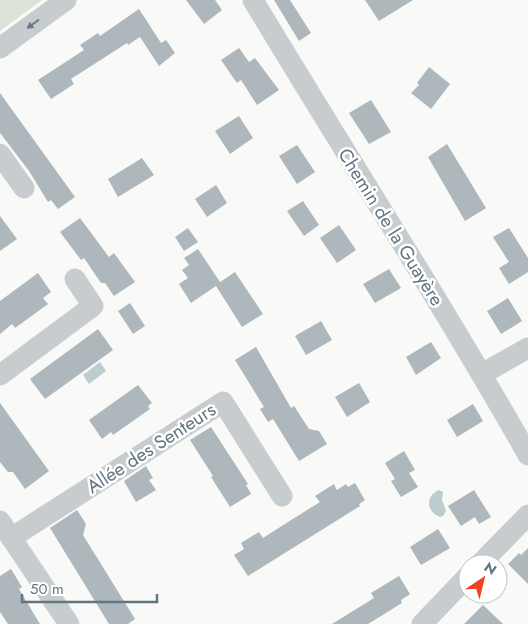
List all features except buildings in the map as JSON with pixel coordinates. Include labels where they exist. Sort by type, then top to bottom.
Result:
[{"type":"street","points":[[0,48],[66,0]]},
{"type":"street","name":"Chemin de la Guayère","points":[[253,0],[306,90],[482,374],[528,455]]},
{"type":"street","points":[[0,154],[24,188]]},
{"type":"street","points":[[0,375],[93,306],[75,279]]},
{"type":"street","points":[[482,374],[528,348]]},
{"type":"street","name":"Allée des Senteurs","points":[[6,529],[223,402],[282,496]]},
{"type":"street","points":[[490,554],[528,515]]},
{"type":"street","points":[[6,529],[69,624]]},
{"type":"street","points":[[422,624],[458,586]]},
{"type":"shaded area","points":[[0,0],[42,0],[0,31]]},
{"type":"shaded area","points":[[100,362],[106,371],[89,384],[83,375]]},
{"type":"shaded area","points":[[439,490],[443,492],[442,500],[446,511],[440,517],[432,512],[429,504],[431,496]]}]
